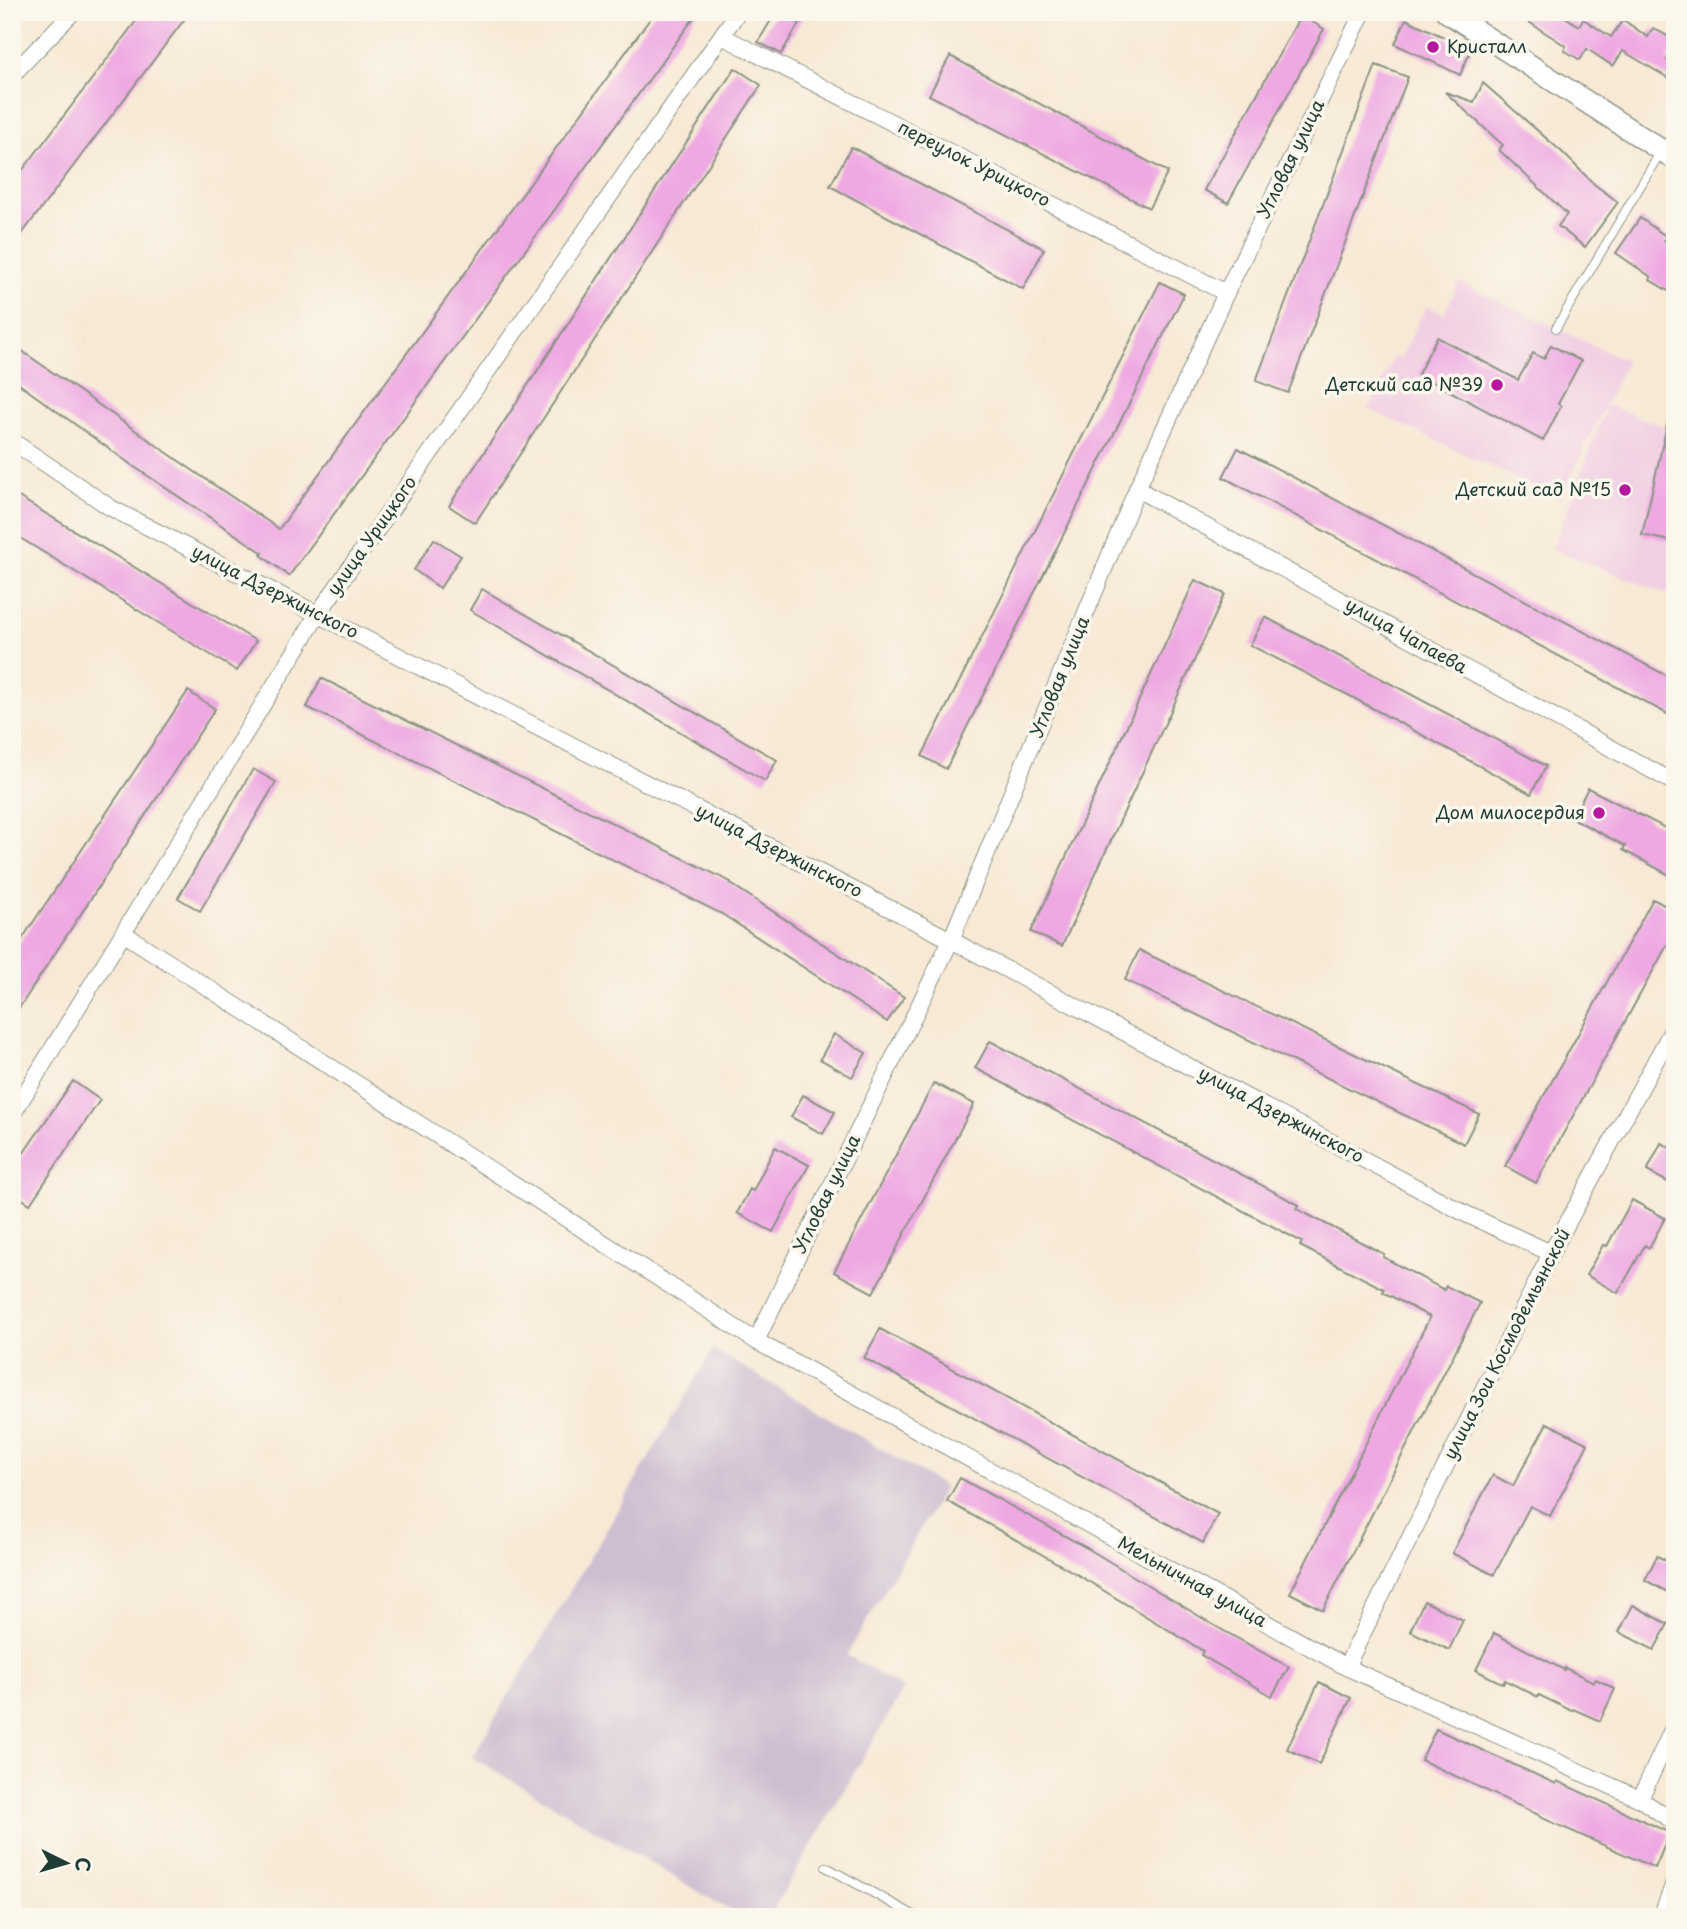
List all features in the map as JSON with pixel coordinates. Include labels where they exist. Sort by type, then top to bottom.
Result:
[{"type":"street","points":[[12,75],[73,12]]},
{"type":"street","name":"улица Урицкого","points":[[12,1115],[318,614],[738,12]]},
{"type":"street","name":"Угловая улица","points":[[756,1341],[951,940],[1138,489],[1226,293],[1363,12]]},
{"type":"street","points":[[1447,12],[1668,154]]},
{"type":"street","name":"переулок Урицкого","points":[[722,36],[1226,293]]},
{"type":"street","name":"улица Дзержинского","points":[[12,440],[111,508],[951,940],[1456,1208],[1551,1253]]},
{"type":"street","name":"улица Чапаева","points":[[1138,489],[1675,783]]},
{"type":"street","name":"Мельничная улица","points":[[123,933],[756,1341],[1346,1667],[1640,1799],[1675,1823]]},
{"type":"street","name":"улица Зои Космодемьянской","points":[[1346,1667],[1551,1253],[1675,1025]]},
{"type":"street","points":[[1640,1799],[1675,1724]]},
{"type":"street","points":[[1661,1917],[1675,1881]]},
{"type":"lane","points":[[1556,328],[1668,154]]},
{"type":"lane","points":[[825,1867],[917,1917]]},
{"type":"shaded area","name":"Детский сад №39","points":[[1459,282],[1626,361],[1560,499],[1369,409],[1394,356],[1401,359],[1426,306],[1444,314]]},
{"type":"shaded area","name":"Детский сад №15","points":[[1607,405],[1675,431],[1675,597],[1552,549]]},
{"type":"shaded area","points":[[713,1349],[945,1487],[847,1655],[904,1689],[769,1917],[741,1917],[472,1757]]},
{"type":"building","points":[[143,12],[190,12],[12,247],[12,184]]},
{"type":"building","points":[[655,12],[698,12],[289,576],[261,555],[263,553],[133,466],[12,379],[12,344],[279,529]]},
{"type":"building","points":[[776,12],[806,12],[781,54],[758,42]]},
{"type":"building","points":[[1513,12],[1558,12],[1579,26],[1583,19],[1611,37],[1623,20],[1648,37],[1653,28],[1675,40],[1675,46],[1667,60],[1675,66],[1675,82],[1623,51],[1613,66],[1587,49],[1580,60],[1564,50],[1566,46]]},
{"type":"building","points":[[1301,15],[1324,29],[1228,203],[1204,190]]},
{"type":"building","name":"Кристалл","points":[[1406,19],[1471,50],[1460,75],[1395,44]]},
{"type":"building","points":[[950,56],[1168,172],[1149,208],[929,95]]},
{"type":"building","points":[[1376,65],[1408,77],[1288,393],[1256,381]]},
{"type":"building","points":[[735,68],[761,85],[475,523],[449,506]]},
{"type":"building","points":[[1483,83],[1562,152],[1594,184],[1618,202],[1585,247],[1558,226],[1567,214],[1499,150],[1503,145],[1445,92],[1474,102]]},
{"type":"building","points":[[851,147],[1044,249],[1023,289],[830,186]]},
{"type":"building","points":[[1640,218],[1667,237],[1664,240],[1675,246],[1675,295],[1650,280],[1651,277],[1616,253]]},
{"type":"building","points":[[1160,282],[1184,294],[946,769],[922,756]]},
{"type":"building","points":[[1437,337],[1518,380],[1533,353],[1544,359],[1551,345],[1581,361],[1558,404],[1561,406],[1543,441],[1418,374]]},
{"type":"building","points":[[1669,416],[1675,416],[1675,542],[1642,535]]},
{"type":"building","points":[[1238,448],[1675,680],[1675,718],[1223,477]]},
{"type":"building","points":[[12,493],[256,641],[237,671],[12,533]]},
{"type":"building","points":[[434,539],[461,556],[440,588],[414,570]]},
{"type":"building","points":[[1195,580],[1225,594],[1062,946],[1031,932]]},
{"type":"building","points":[[482,589],[777,760],[765,781],[470,610]]},
{"type":"building","points":[[1265,617],[1546,766],[1531,794],[1250,645]]},
{"type":"building","points":[[321,678],[731,882],[904,997],[887,1022],[722,914],[307,707]]},
{"type":"building","points":[[188,691],[215,709],[12,1019],[12,954]]},
{"type":"building","points":[[253,769],[276,782],[200,911],[178,898]]},
{"type":"building","points":[[1588,788],[1675,833],[1675,878],[1623,850],[1625,846],[1572,818]]},
{"type":"building","points":[[1653,899],[1675,911],[1675,931],[1536,1183],[1505,1166]]},
{"type":"building","points":[[1139,950],[1479,1114],[1464,1144],[1125,980]]},
{"type":"building","points":[[834,1034],[866,1053],[852,1077],[820,1059]]},
{"type":"building","points":[[990,1041],[1299,1205],[1297,1209],[1384,1254],[1383,1257],[1444,1290],[1446,1286],[1480,1303],[1323,1610],[1290,1593],[1430,1317],[1383,1292],[1384,1289],[1300,1246],[1302,1242],[975,1068]]},
{"type":"building","points":[[73,1081],[100,1100],[30,1204],[12,1192],[12,1170]]},
{"type":"building","points":[[934,1083],[974,1104],[873,1293],[834,1272]]},
{"type":"building","points":[[803,1095],[835,1112],[823,1134],[791,1117]]},
{"type":"building","points":[[1661,1143],[1675,1150],[1675,1186],[1647,1171]]},
{"type":"building","points":[[775,1147],[809,1165],[773,1232],[737,1213],[750,1189],[753,1191]]},
{"type":"building","points":[[1632,1200],[1665,1218],[1649,1248],[1645,1245],[1618,1293],[1586,1275],[1603,1245],[1607,1246]]},
{"type":"building","points":[[880,1329],[1218,1514],[1203,1543],[864,1358]]},
{"type":"building","points":[[1547,1423],[1588,1444],[1550,1516],[1530,1506],[1494,1575],[1452,1553],[1493,1475],[1513,1486]]},
{"type":"building","points":[[960,1478],[1087,1548],[1289,1667],[1272,1696],[1201,1655],[1203,1651],[1073,1572],[947,1501]]},
{"type":"building","points":[[1657,1556],[1675,1565],[1675,1596],[1645,1580]]},
{"type":"building","points":[[1424,1601],[1463,1620],[1449,1650],[1410,1631]]},
{"type":"building","points":[[1633,1605],[1668,1624],[1654,1650],[1619,1632]]},
{"type":"building","points":[[1494,1633],[1564,1670],[1565,1668],[1594,1682],[1596,1679],[1615,1689],[1600,1721],[1539,1695],[1538,1697],[1505,1680],[1503,1684],[1476,1670]]},
{"type":"building","points":[[1319,1682],[1351,1698],[1319,1764],[1287,1749]]},
{"type":"building","points":[[1436,1729],[1670,1833],[1655,1868],[1421,1760]]},
{"type":"place","name":"Кристалл","points":[[1433,47]]},
{"type":"place","name":"Детский сад №39","points":[[1497,385]]},
{"type":"place","name":"Детский сад №15","points":[[1625,490]]},
{"type":"place","name":"Дом милосердия","points":[[1599,813]]}]
